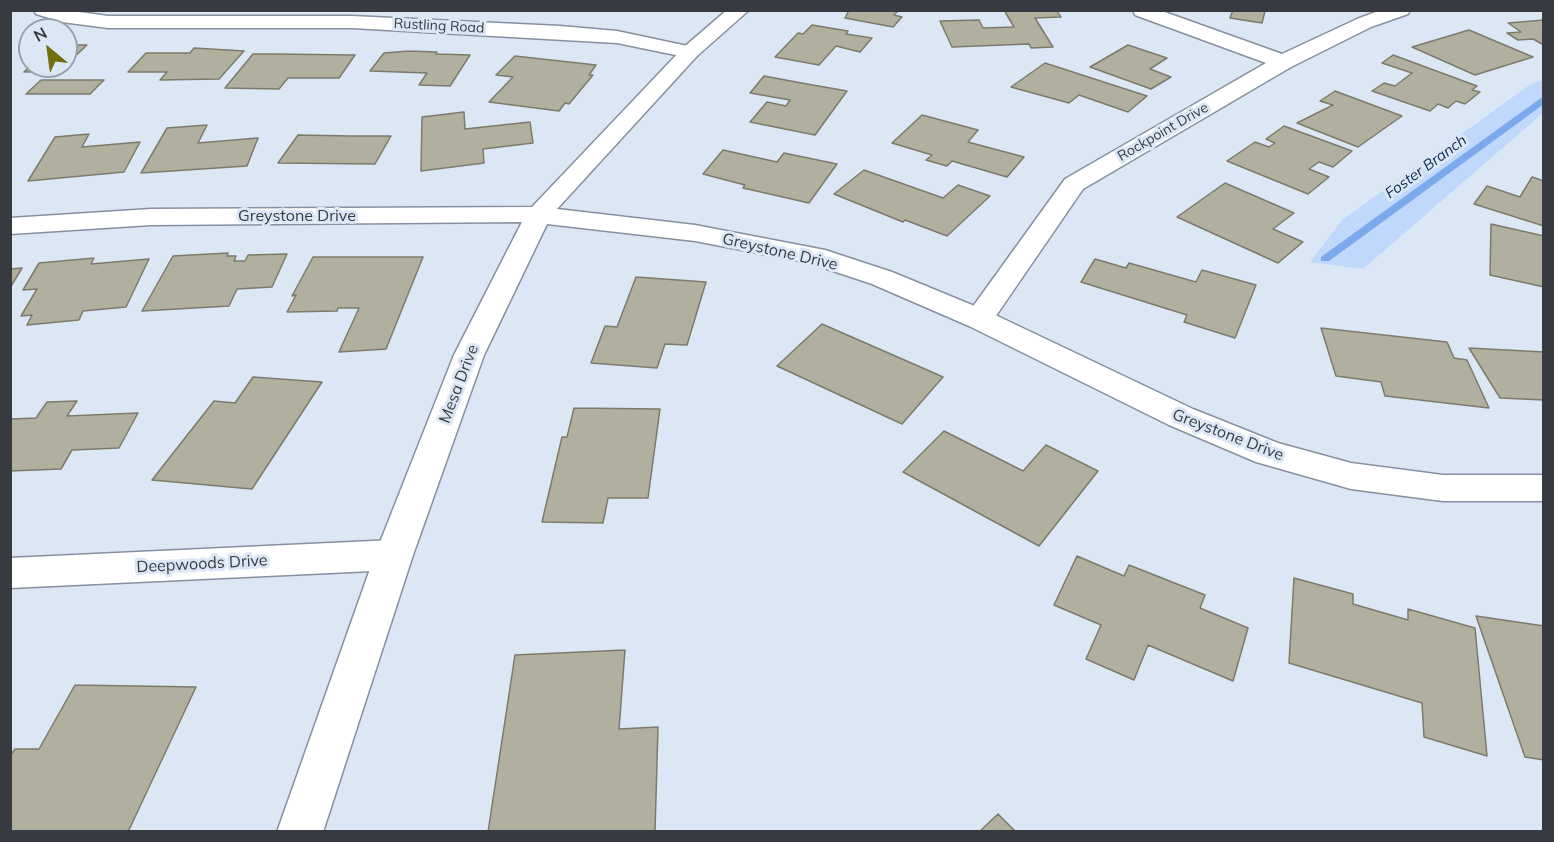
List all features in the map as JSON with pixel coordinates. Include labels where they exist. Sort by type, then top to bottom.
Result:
[{"type":"street","name":"Rustling Road","points":[[43,10],[62,16],[108,22],[228,24],[357,16],[606,36],[690,52]]},
{"type":"street","name":"Mesa Drive","points":[[300,831],[394,555],[469,355],[539,215],[619,125],[690,52],[740,10]]},
{"type":"street","name":"Rockpoint Drive","points":[[979,319],[1074,184],[1284,62],[1364,23],[1401,10]]},
{"type":"street","points":[[1142,11],[1284,62]]},
{"type":"street","name":"Greystone Drive","points":[[10,226],[150,217],[539,215],[695,233],[815,256],[882,278],[979,319],[1181,417],[1268,453],[1363,478],[1443,488],[1544,489]]},
{"type":"street","name":"Deepwoods Drive","points":[[10,573],[394,555]]},
{"type":"shaded area","points":[[1543,80],[1543,113],[1363,269],[1310,262],[1342,220],[1531,84]]},
{"type":"building","points":[[849,10],[899,10],[894,15],[902,17],[893,27],[845,18]]},
{"type":"building","points":[[1004,10],[1056,10],[1061,17],[1035,18],[1053,47],[1031,48],[1029,44],[952,47],[940,21],[979,20],[983,28],[1014,27]]},
{"type":"building","points":[[1233,10],[1265,11],[1262,23],[1230,18]]},
{"type":"building","points":[[1544,20],[1544,45],[1533,39],[1518,40],[1507,33],[1521,32],[1508,23]]},
{"type":"building","points":[[812,25],[872,38],[860,52],[836,46],[819,65],[775,57],[798,33],[803,34]]},
{"type":"building","points":[[1469,30],[1533,57],[1475,75],[1412,47]]},
{"type":"building","points":[[78,45],[87,45],[78,54]]},
{"type":"building","points":[[1128,45],[1167,58],[1150,69],[1171,77],[1151,89],[1090,67]]},
{"type":"building","points":[[194,48],[244,51],[219,79],[160,80],[167,72],[128,72],[146,53],[190,53]]},
{"type":"building","points":[[409,51],[470,55],[450,86],[419,85],[427,73],[370,71],[384,53]]},
{"type":"building","points":[[253,54],[355,55],[339,78],[288,78],[279,89],[225,88]]},
{"type":"building","points":[[1393,55],[1477,86],[1472,90],[1480,92],[1465,104],[1456,101],[1448,108],[1438,104],[1430,111],[1372,91],[1384,83],[1395,86],[1412,73],[1382,63]]},
{"type":"building","points":[[515,56],[596,65],[589,75],[593,75],[569,104],[565,103],[559,111],[489,102],[513,77],[496,75]]},
{"type":"building","points":[[1045,63],[1147,96],[1128,112],[1079,95],[1069,103],[1011,87]]},
{"type":"building","points":[[764,76],[847,91],[815,135],[750,122],[767,102],[786,106],[790,100],[750,93]]},
{"type":"building","points":[[41,80],[104,80],[90,94],[26,94]]},
{"type":"building","points":[[1335,91],[1402,116],[1358,147],[1297,123],[1333,105],[1320,101]]},
{"type":"building","points":[[464,112],[465,129],[530,122],[533,143],[483,149],[484,163],[421,171],[422,117]]},
{"type":"building","points":[[922,115],[978,130],[968,142],[1024,157],[1007,177],[952,161],[947,166],[926,160],[932,155],[892,143]]},
{"type":"building","points":[[207,125],[198,143],[258,138],[247,166],[141,173],[167,128]]},
{"type":"building","points":[[1284,126],[1352,151],[1333,167],[1319,162],[1309,169],[1329,177],[1308,194],[1227,161],[1255,142],[1269,147],[1275,143],[1266,139]]},
{"type":"building","points":[[89,134],[82,147],[140,142],[124,172],[28,181],[55,137]]},
{"type":"building","points":[[298,135],[391,136],[375,164],[278,163]]},
{"type":"building","points":[[723,150],[777,162],[784,153],[837,164],[809,203],[743,188],[745,185],[703,174]]},
{"type":"building","points":[[864,170],[943,198],[958,185],[990,196],[947,236],[905,220],[903,222],[834,194]]},
{"type":"building","points":[[1532,177],[1544,181],[1544,226],[1474,204],[1487,186],[1520,197]]},
{"type":"building","points":[[1225,183],[1294,213],[1273,229],[1303,242],[1278,263],[1177,217]]},
{"type":"building","points":[[1491,224],[1544,236],[1544,287],[1490,275]]},
{"type":"building","points":[[228,253],[227,256],[236,256],[234,261],[245,261],[248,255],[287,254],[272,287],[237,289],[229,306],[142,311],[173,256]]},
{"type":"building","points":[[313,257],[423,257],[386,349],[339,352],[359,308],[287,312],[296,295],[292,296]]},
{"type":"building","points":[[94,258],[91,264],[149,259],[126,307],[83,311],[79,320],[27,325],[32,315],[21,316],[37,289],[23,290],[39,263]]},
{"type":"building","points":[[1095,259],[1126,268],[1129,263],[1196,282],[1202,270],[1256,285],[1235,338],[1184,322],[1187,315],[1081,282]]},
{"type":"building","points":[[22,268],[10,288],[10,269]]},
{"type":"building","points":[[636,277],[706,282],[687,345],[665,344],[657,368],[591,363],[605,326],[617,327]]},
{"type":"building","points":[[822,324],[943,377],[902,424],[777,366]]},
{"type":"building","points":[[1321,328],[1447,342],[1454,358],[1467,360],[1489,408],[1385,396],[1381,382],[1336,376]]},
{"type":"building","points":[[1469,348],[1544,352],[1544,400],[1500,398]]},
{"type":"building","points":[[253,377],[322,382],[252,489],[152,480],[214,401],[235,403]]},
{"type":"building","points":[[77,401],[67,416],[138,413],[119,448],[72,450],[61,469],[10,471],[11,419],[36,418],[47,402]]},
{"type":"building","points":[[574,408],[660,409],[648,498],[608,498],[603,523],[542,522],[562,437],[567,437]]},
{"type":"building","points":[[944,431],[1023,471],[1046,445],[1098,471],[1039,546],[903,472]]},
{"type":"building","points":[[1077,556],[1124,576],[1129,565],[1205,595],[1200,608],[1248,628],[1233,681],[1148,645],[1134,680],[1086,659],[1101,625],[1054,605]]},
{"type":"building","points":[[1294,578],[1353,594],[1353,604],[1408,620],[1408,609],[1475,628],[1487,756],[1424,737],[1422,703],[1289,663]]},
{"type":"building","points":[[1476,616],[1544,626],[1544,760],[1525,757]]},
{"type":"building","points":[[625,650],[619,729],[658,727],[655,832],[488,832],[515,655]]},
{"type":"building","points":[[75,685],[196,687],[128,832],[10,832],[10,756],[15,749],[39,749]]},
{"type":"building","points":[[998,814],[1016,832],[979,832]]},
{"type":"waterway","name":"Foster Branch","points":[[1325,259],[1544,100]]}]
